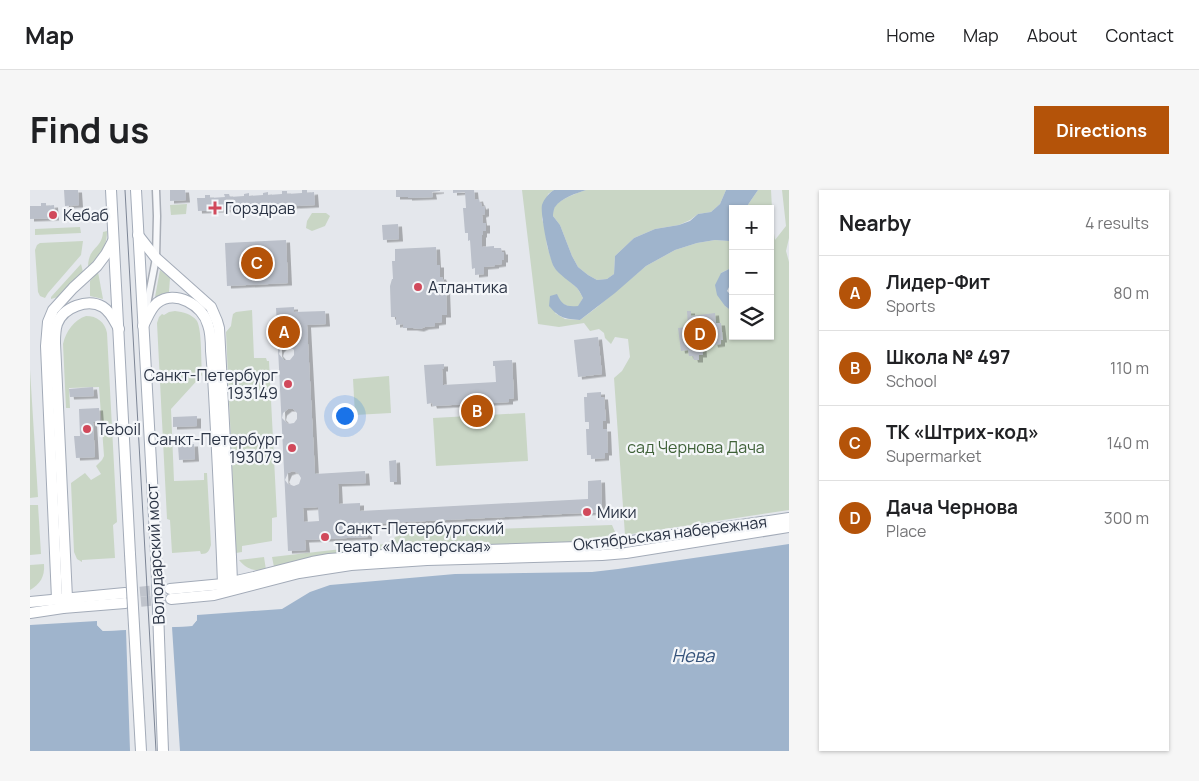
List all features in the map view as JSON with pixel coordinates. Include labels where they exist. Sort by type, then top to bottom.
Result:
[{"type":"main road","name":"Володарский мост","points":[[110,190],[141,751]]},
{"type":"main road","name":"Володарский мост","points":[[136,190],[142,327],[156,553],[163,751]]},
{"type":"main road","points":[[138,234],[156,258],[208,303],[217,320],[219,328],[229,586]]},
{"type":"main road","points":[[63,608],[46,346],[48,322],[56,307],[97,266],[113,241]]},
{"type":"main road","points":[[142,327],[156,304],[165,299],[184,300],[193,304],[208,322],[229,586]]},
{"type":"main road","points":[[62,598],[55,343],[57,324],[66,312],[79,305],[96,304],[106,309],[119,329]]},
{"type":"main road","name":"Октябрьская набережная","points":[[171,594],[214,595],[229,586],[312,562],[336,558],[424,552],[611,544],[789,518]]},
{"type":"main road","name":"Октябрьская набережная","points":[[229,586],[351,565],[427,560],[626,553],[789,527]]},
{"type":"main road","points":[[30,602],[62,598],[125,598],[30,613]]},
{"type":"street","points":[[105,190],[111,201]]},
{"type":"street","points":[[142,327],[156,258],[158,216],[156,190]]},
{"type":"green space","name":"сад Чернова Дача","points":[[522,190],[554,190],[548,194],[542,219],[547,246],[554,267],[578,289],[583,298],[578,307],[570,307],[561,303],[555,313],[565,319],[580,320],[646,266],[675,250],[715,240],[729,241],[729,269],[721,273],[725,306],[729,309],[729,340],[774,340],[774,234],[775,240],[786,226],[782,190],[789,190],[789,238],[786,251],[789,262],[789,510],[625,535],[614,378],[622,371],[630,357],[628,339],[615,337],[611,344],[599,329],[590,331],[584,323],[559,327],[538,324]]},
{"type":"green space","points":[[586,190],[726,190],[720,204],[711,212],[698,214],[679,225],[655,229],[634,238],[615,256],[614,274],[607,279],[597,280],[578,267],[560,225],[553,216],[556,205]]},
{"type":"green space","points":[[758,190],[771,190],[772,205],[748,205]]},
{"type":"green space","points":[[187,204],[186,214],[171,215],[170,205]]},
{"type":"green space","points":[[312,213],[326,213],[330,216],[325,226],[312,231],[306,228],[307,221]]},
{"type":"green space","points":[[80,227],[81,233],[35,235],[35,229]]},
{"type":"green space","points":[[107,231],[104,247],[88,267],[90,255],[100,242],[103,232]]},
{"type":"green space","points":[[83,241],[81,255],[45,298],[40,296],[38,292],[35,250],[37,245],[40,243]]},
{"type":"green space","points":[[81,264],[83,272],[58,297],[51,299],[51,297]]},
{"type":"green space","points":[[160,270],[170,278],[169,292],[155,297]]},
{"type":"green space","points":[[98,272],[103,299],[90,296],[90,281]]},
{"type":"green space","points":[[252,310],[254,358],[266,358],[269,361],[277,517],[272,518],[272,541],[242,546],[242,552],[236,553],[226,332],[231,326],[233,314]]},
{"type":"green space","points":[[175,311],[193,317],[199,325],[200,332],[202,375],[171,409],[174,481],[204,480],[204,473],[207,473],[211,545],[208,552],[203,554],[200,551],[172,553],[170,520],[167,519],[157,323],[162,314]]},
{"type":"green space","points":[[86,316],[100,320],[107,333],[117,522],[113,525],[115,558],[82,560],[82,562],[77,559],[74,552],[71,483],[85,473],[91,480],[101,474],[96,466],[104,456],[99,387],[69,388],[70,408],[66,408],[63,344],[71,327],[78,320]]},
{"type":"green space","points":[[30,370],[38,497],[30,498]]},
{"type":"green space","points":[[389,376],[391,413],[355,415],[353,379]]},
{"type":"green space","points":[[525,413],[528,461],[436,466],[433,418]]},
{"type":"green space","points":[[30,505],[38,505],[41,554],[30,555]]},
{"type":"green space","points":[[612,525],[617,540],[274,567],[272,557],[385,544],[403,532]]},
{"type":"green space","points":[[264,557],[266,570],[251,569],[239,560]]},
{"type":"green space","points":[[44,564],[44,573],[41,580],[30,590],[30,565]]},
{"type":"water","points":[[554,190],[586,190],[561,201],[555,208],[553,216],[560,225],[578,267],[597,280],[607,279],[614,274],[615,256],[634,238],[655,229],[690,221],[698,214],[711,212],[720,204],[726,190],[758,190],[748,205],[729,205],[729,241],[715,240],[697,243],[675,250],[646,266],[580,320],[563,317],[549,306],[550,296],[557,294],[563,303],[570,306],[578,306],[583,298],[579,290],[556,270],[552,262],[542,210],[542,205]]},
{"type":"water","points":[[729,269],[729,287],[727,291],[729,293],[729,309],[717,295],[715,285],[721,273]]},
{"type":"water","name":"Нева","points":[[789,544],[789,751],[30,751],[30,625],[97,621],[97,625],[103,631],[192,626],[197,620],[197,615],[282,609],[310,592],[330,585],[455,574],[592,572]]},
{"type":"pier","points":[[194,615],[197,615],[197,620],[192,626],[172,627],[180,751],[130,751],[126,630],[103,631],[97,625],[97,621],[100,621],[104,628],[190,624],[195,619]]},
{"type":"building","points":[[64,190],[78,190],[79,205],[65,206]]},
{"type":"building","points":[[170,190],[185,190],[186,200],[170,201]]},
{"type":"building","points":[[302,190],[307,190],[307,193],[314,192],[315,205],[198,211],[197,198],[205,198],[205,195],[210,195],[210,198],[225,197],[224,194],[229,194],[230,197],[244,196],[244,194],[249,193],[249,196],[263,195],[263,193],[268,192],[268,195],[282,194],[282,191],[287,191],[287,194],[302,193]]},
{"type":"building","points":[[396,190],[440,191],[432,192],[433,197],[408,198],[396,197]]},
{"type":"building","points":[[453,190],[474,190],[475,200],[479,199],[482,207],[485,206],[485,214],[482,215],[483,223],[486,223],[486,231],[483,231],[482,235],[482,247],[494,246],[494,248],[501,248],[502,252],[504,252],[502,264],[484,267],[484,274],[475,275],[475,268],[472,269],[470,240],[468,241],[468,233],[465,233],[463,208],[466,208],[465,192],[453,193]]},
{"type":"building","points":[[41,203],[46,203],[46,206],[54,205],[55,218],[30,219],[30,206],[41,206]]},
{"type":"building","points":[[78,210],[79,218],[69,218],[69,211]]},
{"type":"building","points":[[398,224],[399,239],[383,240],[382,225]]},
{"type":"building","points":[[286,240],[288,283],[227,286],[225,243]]},
{"type":"building","name":"Атлантика","points":[[436,247],[437,265],[440,265],[440,277],[442,277],[446,289],[447,315],[442,315],[442,322],[435,323],[435,326],[420,329],[403,328],[403,324],[396,325],[396,317],[391,317],[390,286],[393,279],[392,261],[395,261],[395,249]]},
{"type":"building","points":[[294,307],[294,312],[325,311],[326,324],[307,325],[315,474],[365,471],[366,483],[338,484],[339,504],[360,503],[360,511],[588,499],[588,481],[601,480],[602,512],[367,524],[368,537],[305,540],[306,550],[288,551],[276,308]],"holes":[[[284,346],[290,346],[294,350],[294,355],[290,360],[284,360],[279,354]],[[288,409],[293,409],[297,413],[297,419],[294,423],[288,424],[282,418],[283,413]],[[293,471],[298,473],[301,478],[299,484],[294,486],[288,484],[285,480],[288,473]],[[318,507],[319,521],[304,522],[303,508]]]},
{"type":"building","points":[[687,311],[691,311],[691,316],[715,313],[716,323],[721,323],[723,340],[721,340],[721,344],[714,345],[713,341],[702,342],[703,355],[699,355],[699,360],[694,360],[693,356],[689,356],[688,350],[681,351],[678,328],[688,327]]},
{"type":"building","points":[[598,337],[602,374],[578,377],[574,340]]},
{"type":"building","points":[[512,360],[514,398],[509,399],[509,402],[433,406],[432,403],[427,404],[424,365],[444,364],[444,369],[442,369],[443,385],[496,382],[493,361]]},
{"type":"building","points":[[93,387],[94,396],[70,397],[69,389]]},
{"type":"building","points":[[601,392],[601,397],[604,397],[606,421],[603,421],[603,429],[607,429],[608,453],[605,453],[605,458],[591,459],[591,455],[587,455],[586,429],[589,429],[589,422],[585,422],[584,397],[587,397],[587,393]]},
{"type":"building","name":"Teboil","points":[[99,408],[100,422],[93,422],[95,457],[76,458],[74,436],[80,436],[79,409]]},
{"type":"building","points":[[197,416],[197,426],[173,427],[173,417]]},
{"type":"building","points":[[194,444],[195,459],[179,460],[178,445]]},
{"type":"building","points":[[396,460],[397,482],[390,482],[389,461]]},
{"type":"tunnel","points":[[125,593],[170,589]]},
{"type":"tunnel","points":[[126,603],[171,599]]},
{"type":"tram line","points":[[125,190],[156,751]]},
{"type":"place","name":"Горздрав","points":[[215,208]]},
{"type":"place","name":"Кебаб","points":[[53,215]]},
{"type":"place","name":"ТК «Штрих-код»","points":[[257,263]]},
{"type":"place","name":"Атлантика","points":[[418,287]]},
{"type":"place","name":"Лидер-Фит","points":[[284,332]]},
{"type":"place","name":"Дача Чернова","points":[[700,334]]},
{"type":"place","name":"Санкт-Петербург 193149","points":[[288,384]]},
{"type":"place","name":"Школа № 497","points":[[477,411]]},
{"type":"place","name":"Teboil","points":[[87,429]]},
{"type":"place","name":"Санкт-Петербург 193079","points":[[292,448]]},
{"type":"place","name":"Мики","points":[[587,512]]},
{"type":"place","name":"Санкт-Петербургский театр «Мастерская»","points":[[325,537]]}]
